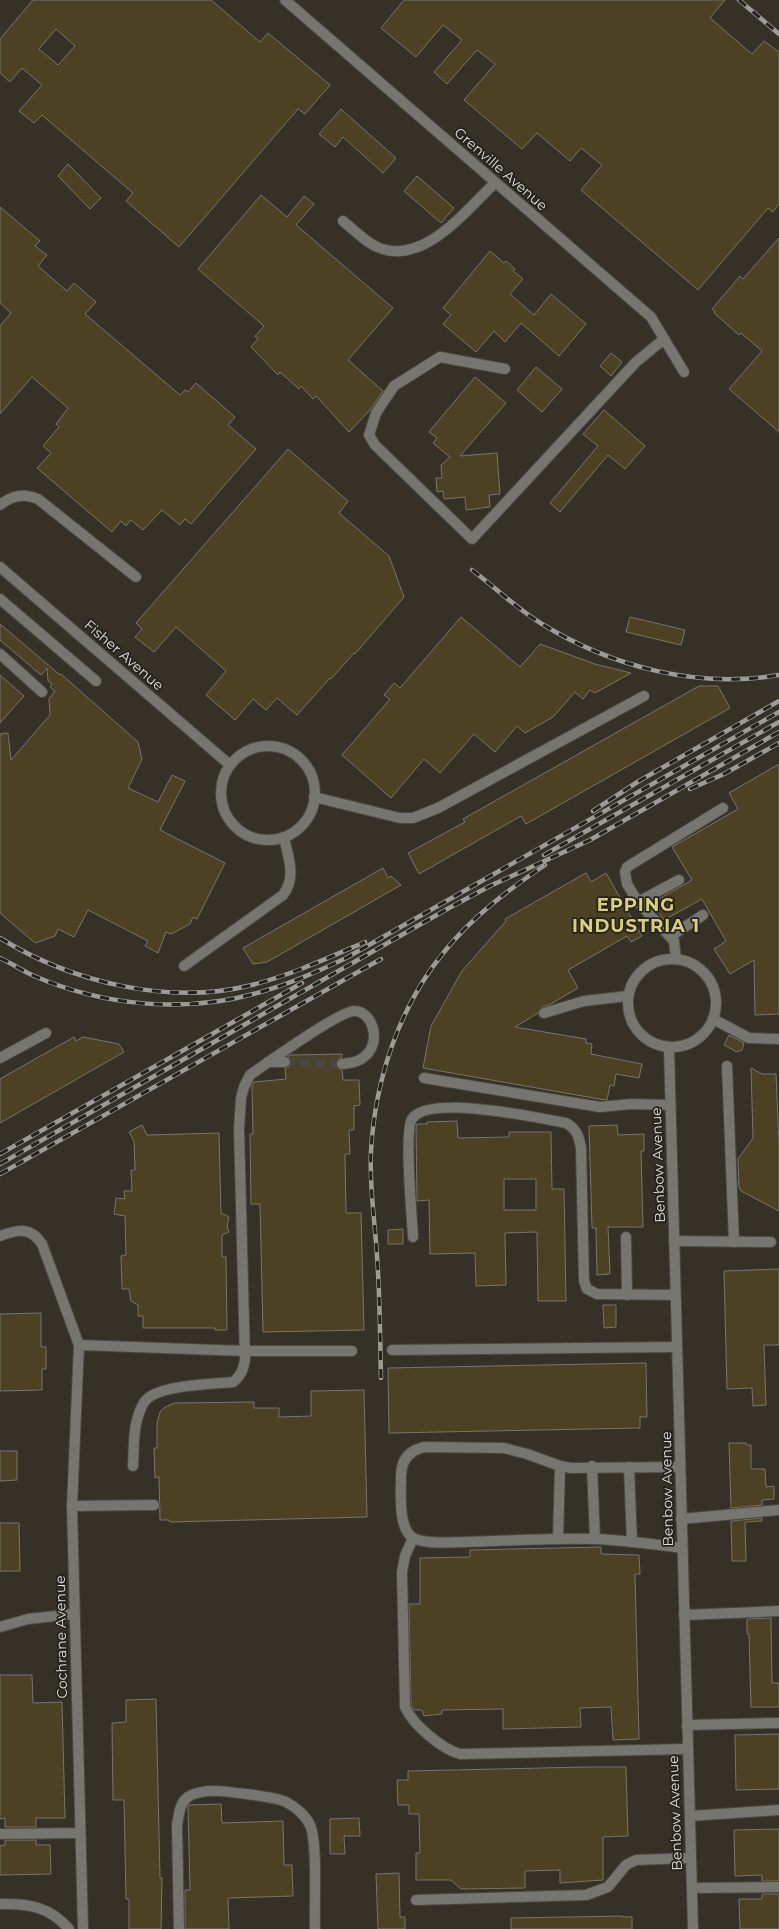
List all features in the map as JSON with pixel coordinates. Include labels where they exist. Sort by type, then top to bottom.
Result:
[{"type":"lane","name":"Grenville Avenue","points":[[285,0],[651,317],[684,372]]},
{"type":"lane","points":[[343,221],[376,247],[394,252],[407,251],[432,241],[495,183]]},
{"type":"lane","points":[[505,369],[440,357],[394,386],[376,413],[370,435],[375,445],[472,539],[636,362],[664,339]]},
{"type":"lane","points":[[0,505],[17,495],[29,495],[38,499],[136,577]]},
{"type":"lane","name":"Fisher Avenue","points":[[0,567],[230,765]]},
{"type":"lane","points":[[0,599],[96,681]]},
{"type":"lane","points":[[0,654],[42,692]]},
{"type":"lane","points":[[314,797],[400,818],[413,818],[438,808],[644,696]]},
{"type":"lane","points":[[267,746],[284,749],[298,757],[310,772],[315,789],[313,806],[306,820],[296,830],[284,837],[267,840],[250,836],[236,828],[226,814],[221,796],[222,782],[230,765],[241,754],[253,748],[267,746]]},
{"type":"lane","points":[[676,959],[674,940],[638,902],[625,878],[625,872],[628,867],[723,808]]},
{"type":"lane","points":[[184,966],[283,895],[290,886],[292,877],[284,837]]},
{"type":"lane","points":[[638,902],[679,880]]},
{"type":"lane","points":[[671,936],[702,916]]},
{"type":"lane","points":[[668,958],[684,960],[699,967],[710,979],[716,994],[716,1010],[711,1026],[700,1038],[685,1046],[669,1048],[653,1044],[639,1034],[630,1020],[628,996],[630,988],[639,973],[652,963],[668,958]]},
{"type":"lane","points":[[544,1013],[584,1001],[628,996]]},
{"type":"lane","points":[[133,1466],[137,1421],[141,1407],[147,1398],[168,1389],[233,1382],[238,1378],[243,1369],[244,1351],[239,1114],[244,1087],[250,1075],[337,1018],[354,1011],[361,1013],[366,1018],[375,1035],[374,1045],[366,1055],[358,1061],[342,1064]]},
{"type":"lane","points":[[713,1019],[749,1038],[779,1039]]},
{"type":"lane","points":[[0,1058],[46,1033]]},
{"type":"lane","name":"Benbow Avenue","points":[[669,1048],[693,1929]]},
{"type":"lane","points":[[268,1062],[285,1062]]},
{"type":"lane","points":[[727,1066],[734,1242]]},
{"type":"lane","points":[[424,1078],[600,1107],[631,1104],[670,1104]]},
{"type":"lane","points":[[413,1237],[408,1137],[409,1126],[412,1118],[417,1113],[441,1108],[481,1108],[566,1123],[573,1127],[577,1133],[581,1148],[584,1281],[587,1289],[591,1292],[627,1295],[676,1295]]},
{"type":"lane","points":[[0,1236],[22,1230],[37,1236],[42,1244],[79,1345],[244,1351],[352,1351]]},
{"type":"lane","points":[[626,1237],[627,1295]]},
{"type":"lane","points":[[674,1241],[771,1242]]},
{"type":"lane","name":"Cochrane Avenue","points":[[79,1345],[72,1506],[83,1929]]},
{"type":"lane","points":[[392,1350],[677,1347]]},
{"type":"lane","points":[[680,1467],[560,1466],[504,1448],[435,1447],[416,1449],[408,1454],[403,1462],[401,1471],[403,1524],[407,1532],[413,1538],[420,1541],[451,1542],[595,1539],[682,1548]]},
{"type":"lane","points":[[558,1539],[560,1466]]},
{"type":"lane","points":[[592,1466],[595,1539]]},
{"type":"lane","points":[[629,1467],[632,1542]]},
{"type":"lane","points":[[72,1506],[154,1505]]},
{"type":"lane","points":[[681,1519],[779,1510]]},
{"type":"lane","points":[[413,1538],[405,1556],[402,1572],[405,1707],[411,1717],[437,1742],[449,1750],[460,1754],[687,1749]]},
{"type":"lane","points":[[684,1615],[779,1611]]},
{"type":"lane","points":[[0,1627],[28,1619],[74,1614]]},
{"type":"lane","points":[[687,1725],[779,1723]]},
{"type":"lane","points":[[179,1929],[177,1825],[182,1803],[188,1797],[209,1791],[276,1798],[287,1802],[300,1812],[311,1826],[313,1835],[315,1929]]},
{"type":"lane","points":[[690,1816],[779,1810]]},
{"type":"lane","points":[[0,1834],[80,1833]]},
{"type":"lane","points":[[416,1900],[586,1895],[608,1887],[626,1865],[636,1860],[691,1858]]},
{"type":"lane","points":[[692,1888],[779,1887]]},
{"type":"lane","points":[[0,1904],[28,1904],[38,1907],[57,1917],[69,1929]]},
{"type":"shaded area","points":[[0,0],[779,0],[779,1929],[0,1929]]},
{"type":"building","points":[[33,0],[211,0],[260,42],[268,33],[330,85],[305,114],[298,109],[179,247],[126,201],[133,193],[42,115],[34,123],[19,111],[42,85],[22,68],[10,82],[0,73],[0,39]],"holes":[[[56,29],[75,46],[58,65],[39,49]]]},
{"type":"building","points":[[404,0],[725,0],[710,18],[752,54],[764,41],[779,52],[779,204],[773,212],[768,208],[698,290],[581,190],[602,165],[581,148],[570,161],[537,133],[522,149],[464,100],[495,64],[477,50],[447,84],[434,72],[462,40],[443,25],[416,57],[381,28]]},
{"type":"building","points":[[341,109],[396,158],[383,173],[343,137],[335,147],[319,134]]},
{"type":"building","points":[[68,164],[101,198],[90,209],[58,176]]},
{"type":"building","points":[[417,176],[454,208],[441,223],[404,191]]},
{"type":"building","points":[[261,195],[287,217],[304,196],[314,204],[296,225],[393,308],[348,360],[383,391],[370,410],[349,432],[316,396],[313,399],[301,386],[299,389],[280,372],[278,375],[251,347],[258,339],[255,336],[264,326],[198,269]]},
{"type":"building","points":[[0,207],[40,241],[35,246],[47,255],[38,266],[67,291],[74,283],[96,302],[85,314],[180,395],[185,390],[188,392],[196,383],[235,417],[228,425],[256,449],[191,524],[185,519],[180,525],[162,510],[143,530],[131,520],[126,526],[121,521],[112,532],[37,468],[51,453],[43,446],[59,427],[56,424],[68,408],[32,377],[0,414],[0,326],[11,313],[0,303]]},
{"type":"building","points":[[779,238],[779,432],[729,389],[762,351],[741,333],[739,335],[714,313],[715,311],[712,309],[740,276],[743,279]]},
{"type":"building","points":[[490,251],[504,263],[506,261],[515,269],[513,271],[523,279],[510,294],[534,315],[551,294],[586,324],[559,356],[521,323],[505,342],[494,331],[476,352],[443,324],[451,315],[443,308]]},
{"type":"building","points":[[611,353],[622,362],[611,376],[600,366]]},
{"type":"building","points":[[536,367],[562,389],[542,412],[517,390]]},
{"type":"building","points":[[475,377],[506,403],[460,456],[497,453],[500,494],[489,495],[490,507],[466,510],[465,497],[444,499],[443,491],[437,492],[436,478],[442,478],[441,465],[450,457],[433,443],[437,438],[429,432]]},
{"type":"building","points":[[604,410],[645,446],[625,469],[608,455],[560,512],[550,503],[598,446],[583,434]]},
{"type":"building","points":[[288,449],[348,501],[339,513],[389,556],[404,597],[355,654],[354,653],[331,679],[330,678],[297,715],[277,698],[266,710],[253,699],[235,720],[206,695],[226,671],[176,627],[154,652],[135,637],[142,629],[136,623]]},
{"type":"building","points":[[461,617],[520,667],[540,644],[595,664],[631,673],[595,693],[590,690],[583,699],[575,692],[553,717],[525,733],[517,726],[495,752],[474,734],[440,773],[424,759],[391,798],[342,755],[390,699],[384,695],[394,683],[400,688]]},
{"type":"building","points":[[630,617],[685,630],[681,645],[626,632]]},
{"type":"building","points":[[0,624],[60,675],[61,674],[138,742],[142,759],[128,788],[158,802],[172,775],[185,781],[160,830],[225,863],[197,919],[193,917],[190,924],[171,934],[166,932],[158,953],[145,946],[148,941],[88,910],[74,937],[58,929],[55,936],[35,943],[0,913],[0,734],[8,733],[11,760],[50,715],[49,699],[55,691],[50,687],[52,684],[48,681],[47,668],[41,675],[0,640]]},
{"type":"building","points":[[0,675],[24,696],[0,723]]},
{"type":"building","points":[[699,686],[718,686],[730,708],[526,824],[521,816],[419,874],[408,853],[465,822],[463,819]]},
{"type":"building","points":[[779,764],[779,1014],[755,1015],[754,960],[730,974],[714,949],[726,941],[702,899],[664,920],[652,903],[692,880],[672,847],[738,809],[729,793]]},
{"type":"building","points":[[383,868],[388,878],[391,876],[401,885],[267,962],[253,964],[243,948]]},
{"type":"building","points":[[586,873],[591,882],[606,873],[642,936],[631,942],[627,936],[568,970],[578,988],[549,1005],[542,1007],[538,1013],[515,1027],[586,1039],[586,1043],[592,1044],[591,1054],[642,1064],[639,1078],[616,1074],[614,1086],[610,1085],[607,1100],[605,1100],[423,1068],[431,1026],[462,971],[506,921],[505,919]]},
{"type":"building","points":[[729,1035],[744,1043],[742,1050],[737,1052],[724,1045]]},
{"type":"building","points":[[74,1037],[76,1041],[83,1037],[119,1044],[124,1052],[0,1123],[0,1079]]},
{"type":"building","points":[[342,1054],[342,1057],[338,1059],[336,1065],[337,1068],[342,1070],[343,1080],[359,1080],[360,1105],[354,1106],[354,1130],[349,1130],[350,1154],[345,1154],[346,1213],[361,1213],[364,1330],[263,1332],[260,1204],[251,1204],[250,1134],[253,1134],[252,1087],[254,1082],[286,1079],[285,1068],[289,1067],[291,1062],[288,1056],[290,1055]]},
{"type":"building","points":[[751,1068],[762,1074],[776,1074],[779,1145],[779,1211],[741,1191],[739,1187],[738,1159],[753,1138]]},
{"type":"building","points":[[457,1121],[458,1138],[509,1137],[509,1132],[551,1132],[552,1189],[564,1189],[566,1301],[538,1301],[537,1232],[505,1233],[506,1285],[476,1286],[475,1253],[430,1254],[429,1200],[417,1201],[416,1128],[417,1124],[427,1124],[427,1122]],"holes":[[[504,1179],[536,1179],[536,1210],[504,1210]]]},
{"type":"building","points":[[142,1125],[147,1135],[219,1133],[221,1213],[229,1217],[227,1227],[229,1232],[222,1235],[222,1257],[226,1257],[227,1330],[215,1330],[215,1328],[143,1328],[143,1316],[138,1316],[138,1305],[131,1301],[129,1289],[122,1289],[121,1256],[126,1255],[125,1216],[114,1214],[116,1198],[125,1199],[124,1191],[132,1191],[131,1170],[135,1170],[134,1141],[129,1132]]},
{"type":"building","points":[[617,1125],[618,1135],[644,1134],[644,1151],[641,1151],[643,1227],[608,1227],[610,1274],[597,1275],[596,1228],[592,1228],[589,1126]]},
{"type":"building","points":[[403,1229],[403,1244],[388,1244],[388,1230]]},
{"type":"building","points":[[779,1269],[779,1345],[764,1345],[766,1405],[753,1406],[752,1388],[727,1389],[724,1271]]},
{"type":"building","points":[[603,1305],[616,1305],[616,1327],[604,1328]]},
{"type":"building","points":[[41,1313],[41,1347],[46,1347],[46,1369],[42,1369],[42,1390],[0,1391],[0,1314]]},
{"type":"building","points":[[646,1363],[647,1417],[640,1417],[640,1428],[389,1433],[388,1368]]},
{"type":"building","points":[[364,1390],[367,1517],[170,1522],[169,1520],[160,1520],[159,1477],[155,1478],[154,1448],[157,1448],[157,1423],[160,1412],[165,1407],[175,1403],[254,1402],[254,1408],[279,1408],[279,1417],[311,1416],[311,1391]]},
{"type":"building","points":[[729,1443],[746,1443],[746,1445],[751,1445],[751,1469],[765,1469],[766,1487],[774,1486],[774,1499],[762,1500],[762,1505],[731,1508]]},
{"type":"building","points":[[0,1451],[17,1451],[17,1480],[0,1481]]},
{"type":"building","points":[[762,1518],[762,1521],[745,1522],[746,1561],[732,1561],[731,1521]]},
{"type":"building","points":[[0,1523],[19,1523],[20,1571],[0,1571]]},
{"type":"building","points":[[601,1547],[601,1554],[639,1555],[640,1574],[635,1574],[639,1739],[613,1740],[611,1707],[580,1708],[581,1727],[503,1729],[503,1709],[442,1710],[442,1714],[424,1716],[422,1710],[414,1710],[411,1705],[409,1604],[420,1604],[420,1558],[470,1557],[470,1550]]},
{"type":"building","points":[[771,1618],[772,1683],[779,1683],[779,1707],[751,1707],[749,1634],[747,1634],[747,1619]]},
{"type":"building","points":[[0,1675],[32,1675],[33,1703],[62,1702],[65,1818],[36,1818],[36,1827],[5,1827],[5,1818],[0,1819]]},
{"type":"building","points":[[156,1699],[160,1878],[162,1878],[161,1929],[129,1929],[129,1899],[126,1899],[124,1800],[113,1800],[112,1723],[126,1722],[126,1700]]},
{"type":"building","points":[[779,1734],[779,1789],[736,1790],[735,1735]]},
{"type":"building","points":[[626,1767],[628,1836],[603,1837],[603,1880],[560,1883],[560,1870],[525,1871],[525,1888],[461,1889],[451,1880],[416,1880],[416,1853],[420,1853],[419,1814],[409,1814],[409,1805],[398,1805],[397,1780],[408,1780],[408,1771]]},
{"type":"building","points":[[221,1804],[222,1823],[283,1821],[284,1865],[292,1865],[293,1896],[228,1898],[229,1929],[185,1929],[185,1890],[190,1890],[188,1807],[189,1805]]},
{"type":"building","points":[[359,1818],[360,1836],[344,1836],[345,1854],[330,1854],[330,1819]]},
{"type":"building","points":[[779,1829],[779,1881],[762,1881],[762,1875],[735,1876],[734,1830]]},
{"type":"building","points":[[5,1840],[36,1840],[36,1845],[50,1845],[51,1874],[0,1875],[0,1846],[5,1845]]},
{"type":"building","points":[[399,1873],[400,1917],[405,1917],[405,1929],[378,1929],[376,1874]]},
{"type":"building","points":[[762,1894],[779,1894],[779,1929],[740,1929],[739,1899],[762,1899]]},
{"type":"building","points":[[632,1917],[632,1929],[511,1929],[511,1918]]},
{"type":"tunnel","points":[[285,1062],[342,1064]]},
{"type":"railway","points":[[739,0],[779,34]]},
{"type":"railway","points":[[472,570],[515,605],[542,624],[569,639],[626,663],[656,671],[718,679],[748,679],[779,675]]},
{"type":"railway","points":[[593,811],[639,781],[779,701]]},
{"type":"railway","points":[[0,958],[32,975],[60,986],[88,994],[147,1004],[206,1003],[235,998],[274,988],[326,968],[346,958],[779,712]]},
{"type":"railway","points":[[544,855],[779,722]]},
{"type":"railway","points":[[0,1164],[449,908],[490,886],[590,840],[779,732]]},
{"type":"railway","points":[[690,789],[724,774],[779,743]]},
{"type":"railway","points":[[381,1378],[379,1287],[371,1190],[371,1151],[373,1124],[384,1071],[402,1020],[414,996],[428,973],[444,952],[466,927],[491,905],[545,865]]},
{"type":"railway","points":[[0,938],[28,954],[89,978],[122,986],[155,991],[188,993],[220,991],[267,981],[309,966],[365,942]]},
{"type":"railway","points":[[0,1174],[381,959]]},
{"type":"railway","points":[[0,1154],[302,983]]},
{"type":"district","name":"EPPING INDUSTRIA 1","points":[[636,915]]}]
